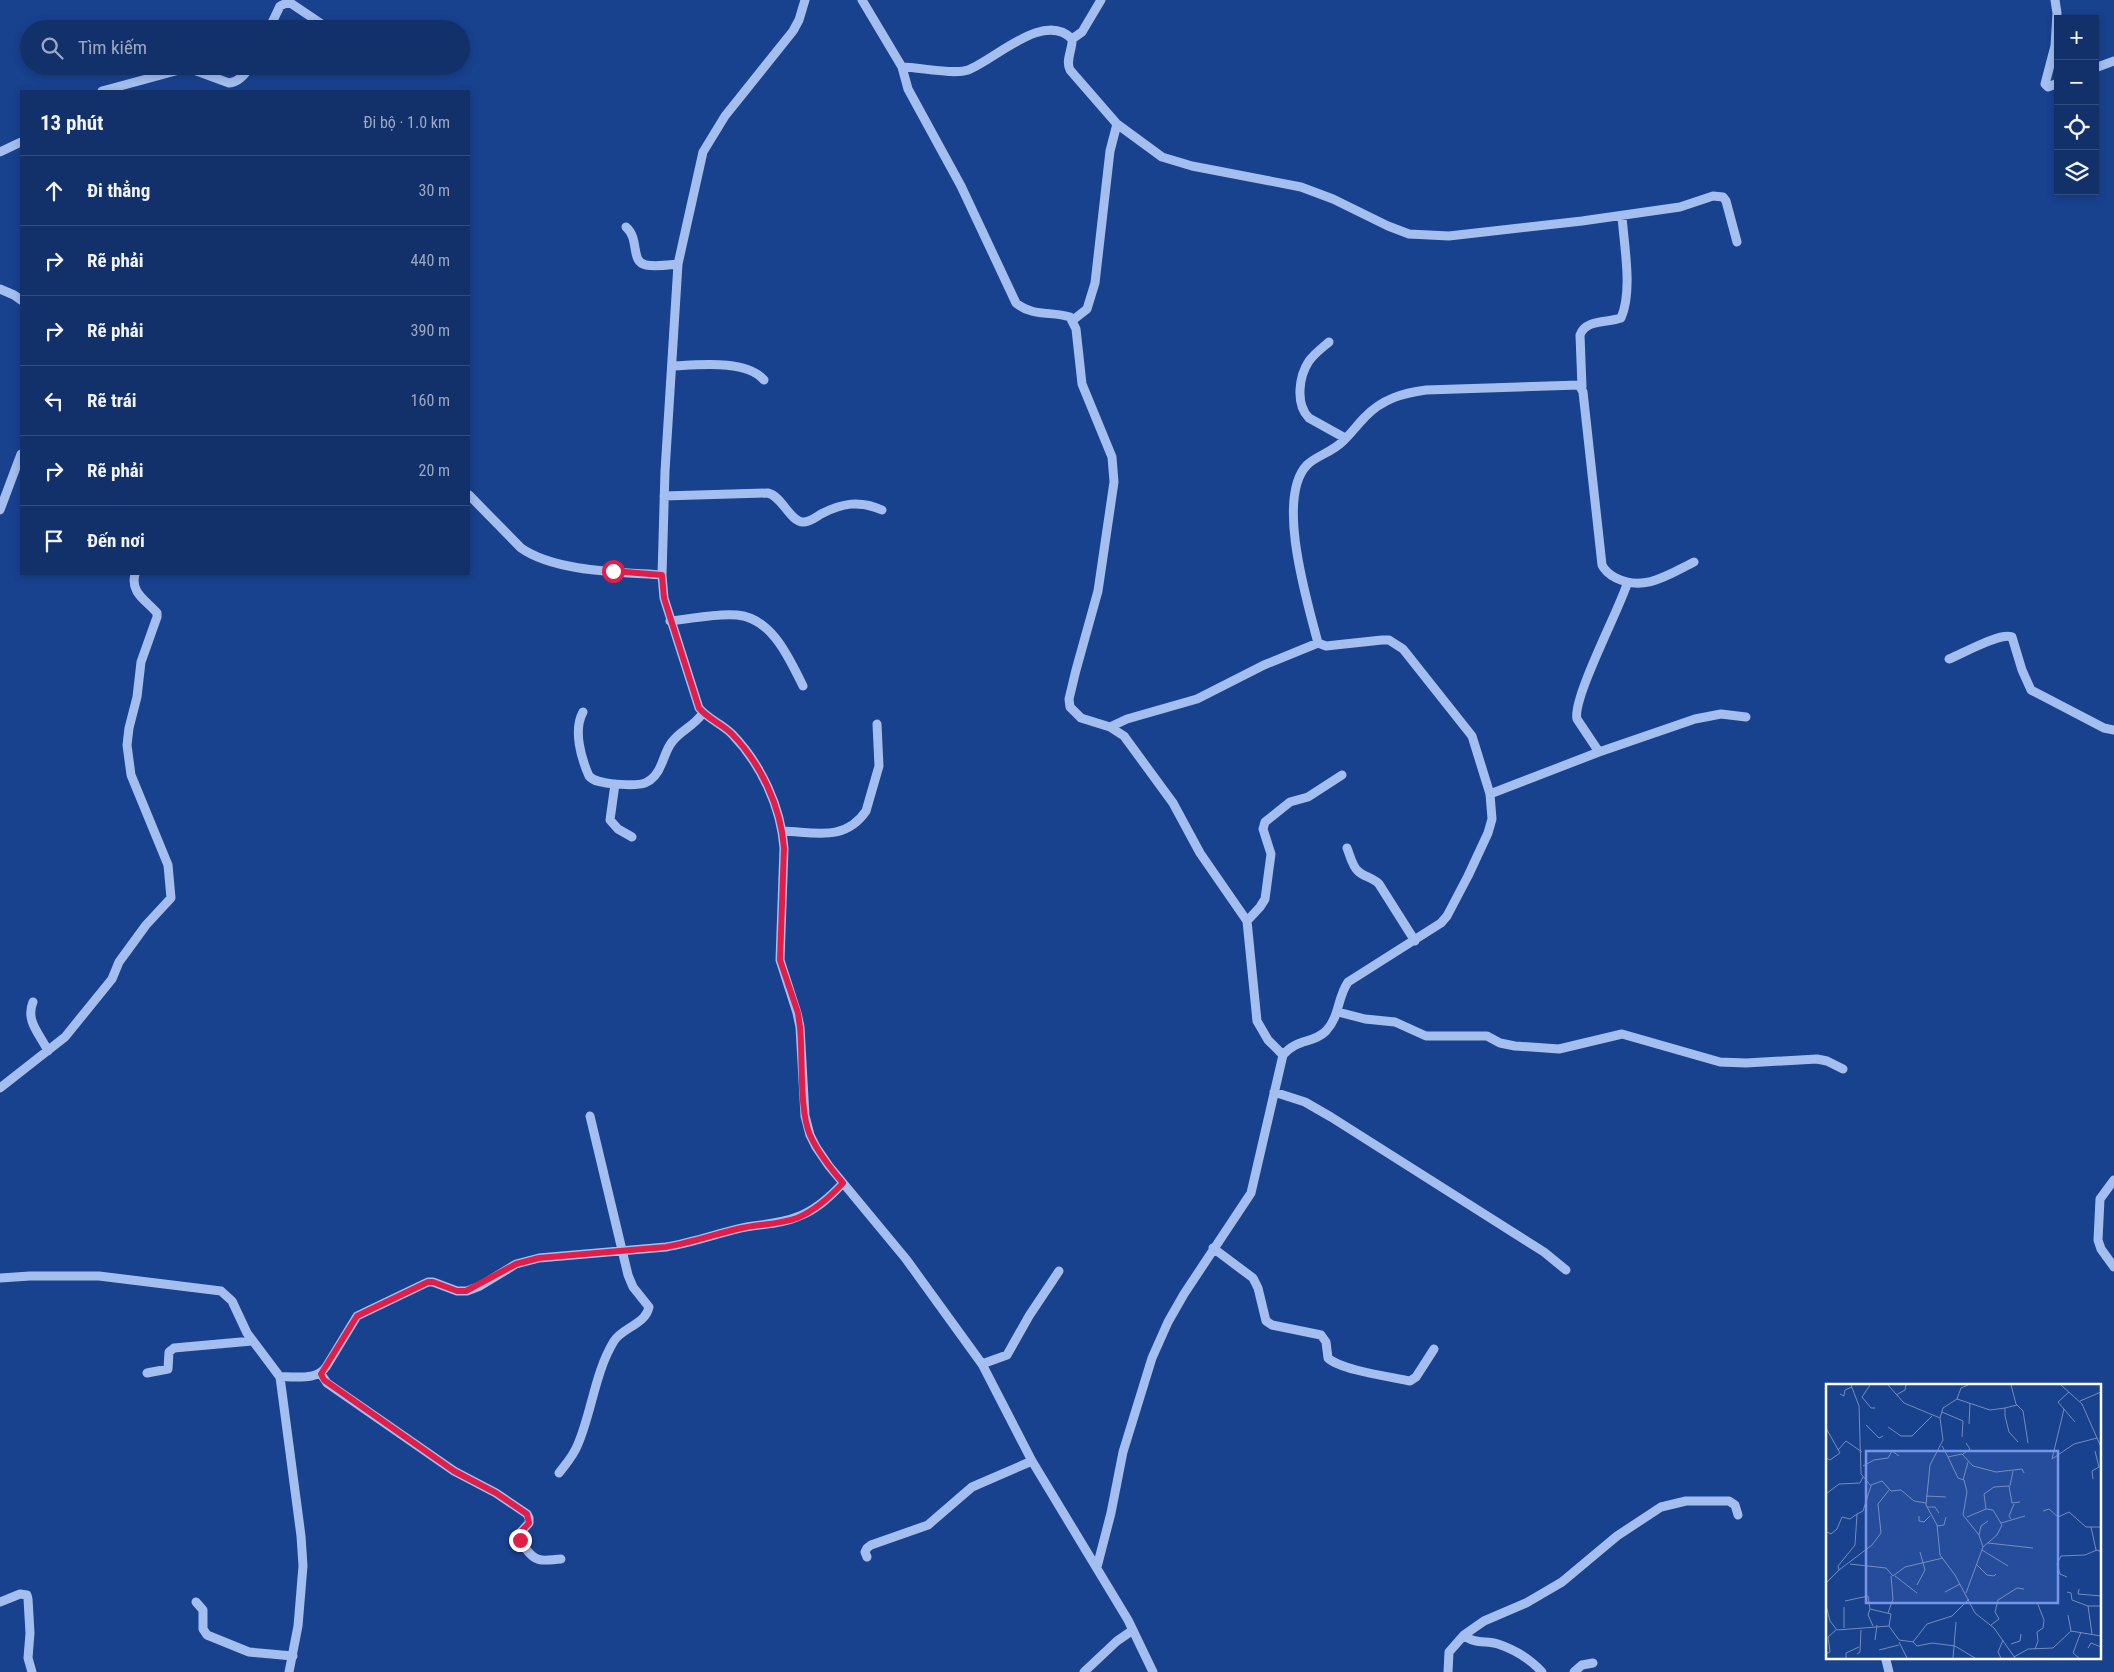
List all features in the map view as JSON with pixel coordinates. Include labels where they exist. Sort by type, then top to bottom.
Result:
[{"type":"street","points":[[805,0],[799,20],[793,31],[725,116],[703,152],[678,264],[664,496],[662,575],[664,598],[699,708],[702,713],[731,733],[750,757],[779,813],[784,848],[779,952],[800,1027],[805,1116],[810,1135],[828,1166],[906,1259],[982,1364],[1032,1461],[1133,1630],[1153,1672]]},
{"type":"street","points":[[862,0],[902,67],[908,89],[961,186],[1016,303],[1023,310],[1033,313],[1064,315],[1073,320],[1078,339],[1082,384],[1112,457],[1114,482],[1098,591],[1076,670],[1069,699],[1070,707],[1081,718],[1110,727],[1124,736],[1173,803],[1200,853],[1247,922],[1257,1021],[1268,1040],[1283,1055]]},
{"type":"street","points":[[1072,39],[1082,32],[1101,0]]},
{"type":"street","points":[[2054,85],[2048,87],[2045,84],[2055,46],[2055,0]]},
{"type":"street","points":[[273,20],[280,6],[289,2],[316,20]]},
{"type":"street","points":[[902,67],[966,70],[1028,36],[1051,30],[1060,31],[1072,39]]},
{"type":"street","points":[[1072,39],[1068,61],[1070,70],[1117,124],[1162,157],[1175,162],[1301,187],[1333,198],[1388,226],[1409,234],[1457,235],[1622,216],[1680,207],[1708,197],[1718,196],[1726,201],[1737,242]]},
{"type":"street","points":[[2099,67],[2114,61]]},
{"type":"street","points":[[106,90],[161,75]]},
{"type":"street","points":[[207,75],[229,83],[234,83],[243,75]]},
{"type":"street","points":[[1073,320],[1087,309],[1095,283],[1110,151],[1117,124]]},
{"type":"street","points":[[0,152],[20,142]]},
{"type":"street","points":[[1622,216],[1627,279],[1624,309],[1621,318],[1586,325],[1580,335],[1582,387],[1595,487],[1602,565],[1610,574],[1627,584],[1656,581],[1694,562]]},
{"type":"street","points":[[626,226],[633,235],[636,256],[639,262],[648,265],[678,264]]},
{"type":"street","points":[[0,289],[14,294],[20,299]]},
{"type":"street","points":[[1329,342],[1307,364],[1301,383],[1301,403],[1308,418],[1345,438]]},
{"type":"street","points":[[672,366],[722,365],[752,371],[759,374],[764,380]]},
{"type":"street","points":[[1318,643],[1306,600],[1297,554],[1294,512],[1297,483],[1307,465],[1334,448],[1373,410],[1392,397],[1406,393],[1426,390],[1572,385],[1582,387]]},
{"type":"street","points":[[0,510],[20,457]]},
{"type":"street","points":[[664,496],[772,493],[796,519],[802,522],[810,521],[841,506],[854,503],[870,505],[882,510]]},
{"type":"street","points":[[470,496],[529,554],[585,568],[662,575]]},
{"type":"street","points":[[0,1088],[66,1037],[112,979],[119,962],[142,931],[171,898],[168,865],[131,775],[128,760],[129,728],[137,697],[141,662],[157,617],[157,613],[135,590],[135,575]]},
{"type":"street","points":[[1599,752],[1577,719],[1576,713],[1584,686],[1621,603],[1627,584]]},
{"type":"street","points":[[670,621],[734,615],[758,622],[765,626],[785,653],[803,686]]},
{"type":"street","points":[[1949,659],[2008,635],[2012,637],[2022,670],[2031,690],[2104,728],[2114,730]]},
{"type":"street","points":[[1096,1567],[1112,1513],[1123,1452],[1152,1358],[1168,1322],[1213,1248],[1251,1193],[1283,1055],[1293,1045],[1319,1036],[1334,1022],[1344,988],[1348,982],[1441,923],[1447,916],[1468,876],[1492,820],[1490,794],[1472,736],[1403,649],[1389,640],[1326,646],[1318,643],[1264,665],[1197,699],[1127,719],[1110,727]]},
{"type":"street","points":[[583,712],[578,727],[586,770],[592,779],[615,784],[640,785],[648,783],[658,773],[672,741],[691,727],[702,713]]},
{"type":"street","points":[[1490,794],[1599,752],[1710,715],[1721,714],[1746,717]]},
{"type":"street","points":[[783,831],[840,832],[854,825],[862,817],[866,811],[879,766],[877,724]]},
{"type":"street","points":[[1247,922],[1265,899],[1270,854],[1263,829],[1265,822],[1290,802],[1308,797],[1342,775]]},
{"type":"street","points":[[615,784],[610,820],[618,830],[632,837]]},
{"type":"street","points":[[1347,848],[1359,872],[1374,879],[1379,884],[1415,941]]},
{"type":"street","points":[[33,1002],[30,1016],[48,1051]]},
{"type":"street","points":[[1338,1012],[1365,1019],[1395,1022],[1418,1034],[1438,1037],[1487,1036],[1505,1044],[1559,1049],[1622,1034],[1720,1062],[1746,1063],[1817,1059],[1827,1061],[1843,1069]]},
{"type":"street","points":[[1274,1092],[1305,1102],[1340,1122],[1536,1246],[1566,1270]]},
{"type":"street","points":[[559,1473],[578,1444],[602,1370],[614,1341],[648,1313],[649,1308],[628,1276],[590,1116]]},
{"type":"street","points":[[2114,1180],[2100,1199],[2098,1240],[2114,1267]]},
{"type":"street","points":[[321,1374],[357,1316],[428,1282],[457,1291],[466,1291],[485,1283],[516,1264],[539,1258],[684,1244],[739,1229],[798,1217],[824,1202],[843,1183]]},
{"type":"street","points":[[1213,1248],[1254,1278],[1266,1321],[1272,1325],[1321,1335],[1326,1342],[1328,1358],[1335,1363],[1362,1372],[1410,1381],[1416,1377],[1434,1349]]},
{"type":"street","points":[[982,1364],[1007,1355],[1029,1316],[1059,1271]]},
{"type":"street","points":[[0,1278],[99,1276],[221,1291],[232,1301],[252,1341],[280,1377],[302,1536],[303,1560],[298,1626],[289,1672]]},
{"type":"street","points":[[147,1373],[168,1370],[169,1352],[174,1348],[252,1341]]},
{"type":"street","points":[[280,1377],[321,1374]]},
{"type":"street","points":[[321,1374],[327,1383],[454,1471],[496,1493],[527,1514],[529,1523],[519,1534],[520,1540],[533,1558],[537,1560],[560,1559]]},
{"type":"street","points":[[867,1557],[865,1552],[871,1545],[928,1525],[972,1487],[1032,1461]]},
{"type":"street","points":[[1448,1672],[1449,1652],[1464,1635],[1484,1621],[1526,1603],[1562,1582],[1617,1536],[1661,1507],[1686,1501],[1729,1501],[1734,1505],[1738,1515]]},
{"type":"street","points":[[0,1602],[20,1594],[28,1599],[30,1633],[28,1658],[32,1672]]},
{"type":"street","points":[[196,1602],[203,1610],[203,1628],[206,1635],[249,1652],[293,1656]]},
{"type":"street","points":[[1084,1672],[1111,1645],[1133,1630]]},
{"type":"street","points":[[1464,1635],[1476,1642],[1497,1644],[1522,1654],[1542,1672]]},
{"type":"street","points":[[1886,1660],[1889,1672]]},
{"type":"street","points":[[1574,1672],[1582,1665],[1594,1663]]},
{"type":"route","points":[[520,1540],[519,1534],[529,1523],[527,1514],[496,1493],[454,1471],[324,1380],[321,1374],[357,1316],[428,1282],[457,1291],[466,1291],[480,1286],[516,1264],[539,1258],[666,1247],[739,1229],[784,1221],[798,1217],[824,1202],[843,1183],[828,1166],[816,1147],[810,1135],[805,1116],[798,1013],[783,970],[779,952],[784,848],[779,813],[750,757],[731,733],[706,716],[699,708],[670,621],[664,598],[662,575],[613,571]]}]
